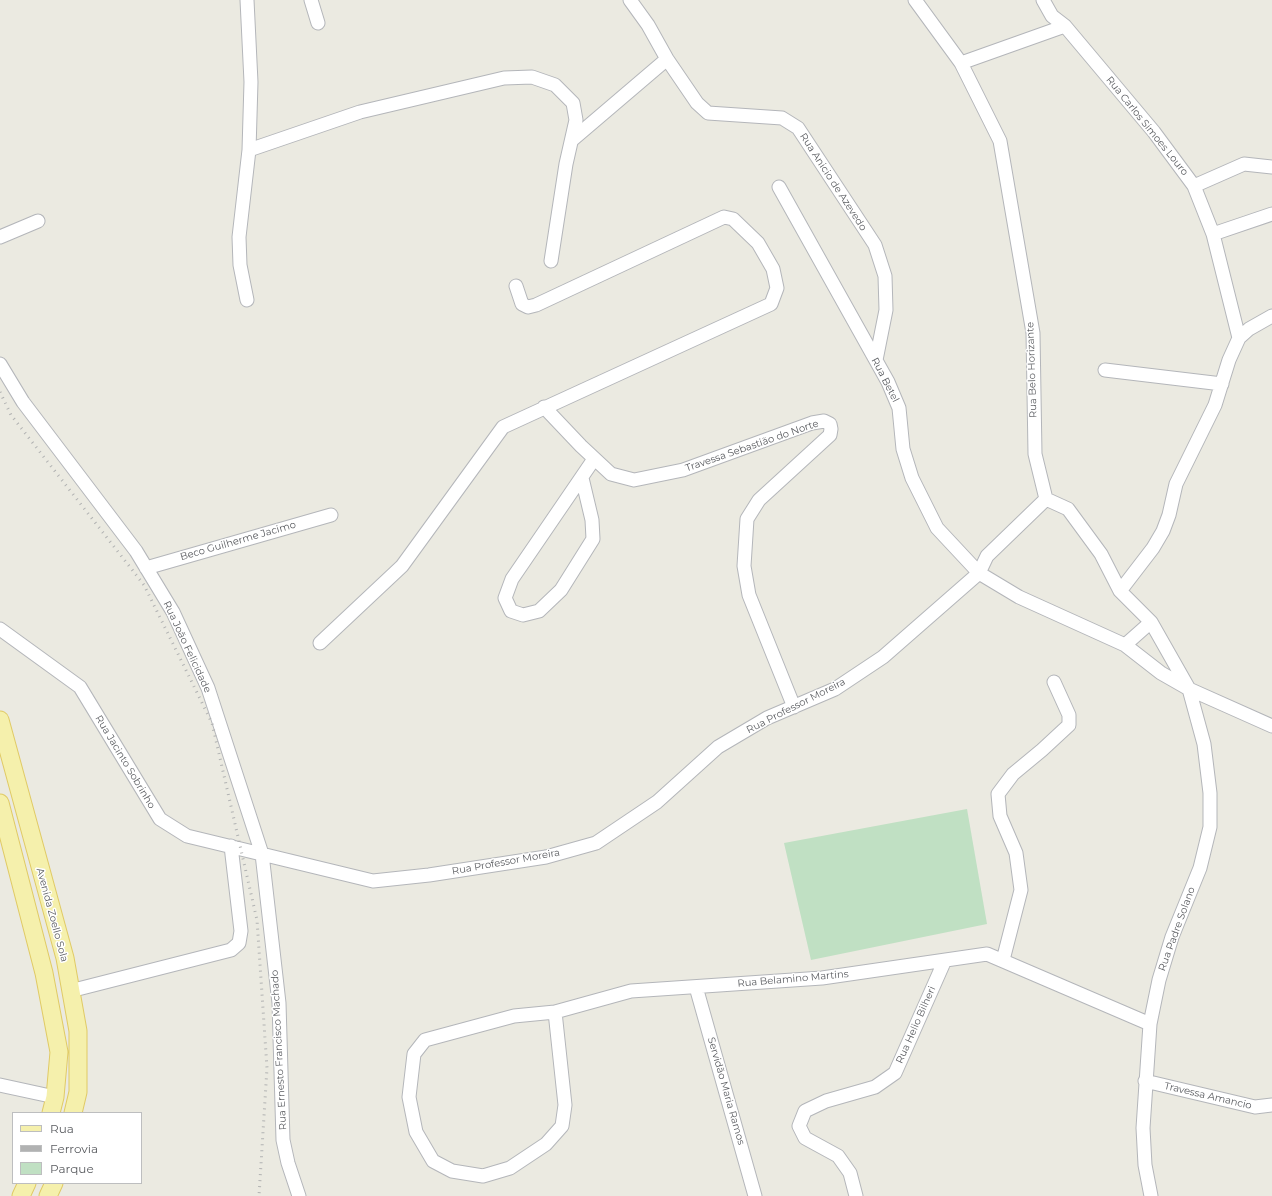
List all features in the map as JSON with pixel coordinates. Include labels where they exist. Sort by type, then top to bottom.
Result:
[{"type":"main road","name":"Avenida Zoello Sola","points":[[0,720],[65,958],[78,1031],[78,1092],[73,1112]]},
{"type":"main road","points":[[0,802],[44,973],[58,1052],[53,1105]]},
{"type":"main road","points":[[21,1196],[26,1184]]},
{"type":"main road","points":[[48,1196],[54,1184]]},
{"type":"street","points":[[247,0],[251,82],[249,150],[239,238],[240,265],[247,300]]},
{"type":"street","points":[[311,0],[318,23]]},
{"type":"street","name":"Rua Anicio de Azevedo","points":[[630,0],[648,25],[667,59],[697,103],[708,113],[782,118],[798,128],[875,245],[886,276],[886,310],[876,360]]},
{"type":"street","name":"Rua Belo Horizante","points":[[915,0],[961,63],[1000,140],[1033,333],[1035,454],[1046,500]]},
{"type":"street","name":"Rua Carlos Simoes Louro","points":[[1043,0],[1052,16],[1065,26],[1154,132],[1194,186],[1213,234],[1239,338]]},
{"type":"street","points":[[961,63],[1065,26]]},
{"type":"street","points":[[572,140],[667,59]]},
{"type":"street","points":[[249,150],[360,112],[504,78],[532,78],[555,85],[573,102],[576,120],[566,164],[551,261]]},
{"type":"street","points":[[1194,186],[1244,164],[1272,166]]},
{"type":"street","name":"Rua Betel","points":[[779,188],[888,382],[899,408],[903,449],[912,478],[937,528],[979,573]]},
{"type":"street","points":[[1213,234],[1272,214]]},
{"type":"street","points":[[320,643],[402,566],[503,427],[771,304],[776,288],[773,269],[758,243],[733,219],[724,217],[536,305],[528,307],[522,304],[516,286]]},
{"type":"street","points":[[0,237],[38,221]]},
{"type":"street","points":[[1120,591],[1153,548],[1163,531],[1169,515],[1176,484],[1215,405],[1229,360],[1239,338],[1249,329],[1272,316]]},
{"type":"street","name":"Rua João Felicidade","points":[[0,364],[23,402],[136,551],[174,612],[208,688],[262,854]]},
{"type":"street","points":[[1105,370],[1222,384]]},
{"type":"street","name":"Travessa Sebastião do Norte","points":[[544,407],[594,459],[611,474],[634,480],[683,470],[812,423],[824,421],[830,424],[830,435],[759,500],[747,519],[744,566],[749,595],[794,707]]},
{"type":"street","points":[[582,478],[592,520],[593,539],[561,590],[538,611],[523,615],[510,611],[505,598],[512,579],[594,459]]},
{"type":"street","points":[[1189,689],[1151,622],[1120,591],[1101,554],[1068,509],[1046,500],[987,556],[979,573],[1019,597],[1124,645],[1161,673],[1189,689],[1272,726]]},
{"type":"street","name":"Beco Guilherme Jacimo","points":[[146,568],[330,515]]},
{"type":"street","name":"Rua Professor Moreira","points":[[262,854],[373,880],[429,875],[546,857],[596,843],[657,802],[718,748],[767,718],[834,689],[883,657],[979,573]]},
{"type":"street","points":[[1124,645],[1151,622]]},
{"type":"street","name":"Rua Jacinto Sobrinho","points":[[3,630],[80,687],[160,819],[187,836],[262,854]]},
{"type":"street","points":[[1003,960],[1021,890],[1016,853],[1000,816],[998,794],[1013,774],[1069,725],[1069,714],[1054,682]]},
{"type":"street","name":"Rua Padre Solano","points":[[1151,1196],[1144,1165],[1143,1128],[1150,1024],[1159,980],[1172,937],[1200,868],[1210,827],[1210,793],[1204,744],[1189,689]]},
{"type":"street","points":[[70,991],[231,950],[238,943],[241,931],[231,846]]},
{"type":"street","name":"Rua Ernesto Francisco Machado","points":[[262,854],[279,1003],[283,1140],[288,1163],[299,1196]]},
{"type":"street","name":"Rua Belamino Martins","points":[[555,1012],[565,1105],[562,1126],[546,1144],[510,1168],[483,1176],[452,1172],[433,1161],[416,1132],[409,1097],[414,1054],[425,1040],[514,1016],[555,1012],[631,991],[822,978],[987,954],[1150,1024]]},
{"type":"street","name":"Rua Helio Bilheri","points":[[856,1196],[850,1173],[838,1156],[805,1138],[799,1126],[805,1111],[826,1101],[875,1087],[895,1073],[945,960]]},
{"type":"street","name":"Servidão Maria Ramos","points":[[696,987],[755,1196]]},
{"type":"street","name":"Travessa Amancio","points":[[1145,1081],[1255,1107],[1272,1105]]},
{"type":"street","points":[[0,1085],[53,1105]]},
{"type":"green space","points":[[967,809],[987,924],[811,960],[784,843]]},
{"type":"railway","points":[[0,392],[11,415],[144,585],[212,723],[257,920],[267,1068],[259,1196]]}]
